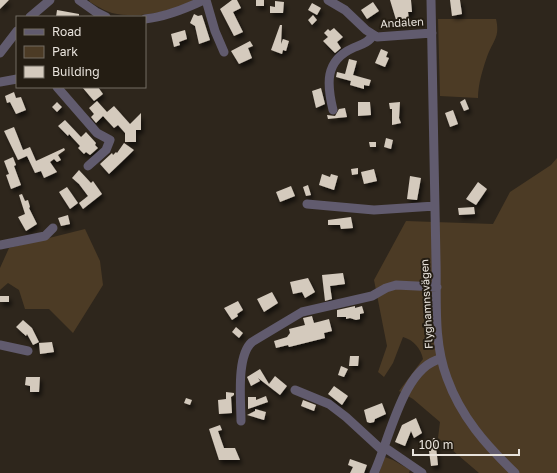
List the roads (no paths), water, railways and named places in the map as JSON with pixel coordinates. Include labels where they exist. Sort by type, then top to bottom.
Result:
[{"type":"street","points":[[31,16],[50,0]]},
{"type":"street","points":[[79,0],[104,16]]},
{"type":"street","points":[[146,19],[174,13],[205,0],[215,31],[224,52]]},
{"type":"street","name":"Andalen","points":[[328,0],[345,10],[373,35],[382,37],[432,33]]},
{"type":"street","name":"Flyghamnsvägen","points":[[431,0],[437,321],[441,359],[451,390],[468,420],[486,444],[515,473]]},
{"type":"street","points":[[0,53],[16,32]]},
{"type":"street","name":"Andalen","points":[[333,110],[328,84],[334,65],[339,57],[347,51],[367,42],[373,35]]},
{"type":"street","points":[[0,82],[16,78]]},
{"type":"street","points":[[57,88],[97,133],[110,140],[106,150],[88,166]]},
{"type":"street","points":[[307,204],[374,210],[435,206]]},
{"type":"street","points":[[0,245],[45,236],[53,228]]},
{"type":"street","points":[[241,421],[241,378],[245,352],[252,342],[302,312],[372,296],[386,288],[396,285],[437,287]]},
{"type":"street","points":[[0,345],[28,351]]},
{"type":"street","points":[[374,473],[403,397],[410,385],[423,369],[433,361],[441,359]]},
{"type":"street","points":[[295,390],[329,404],[384,449],[422,473]]}]
